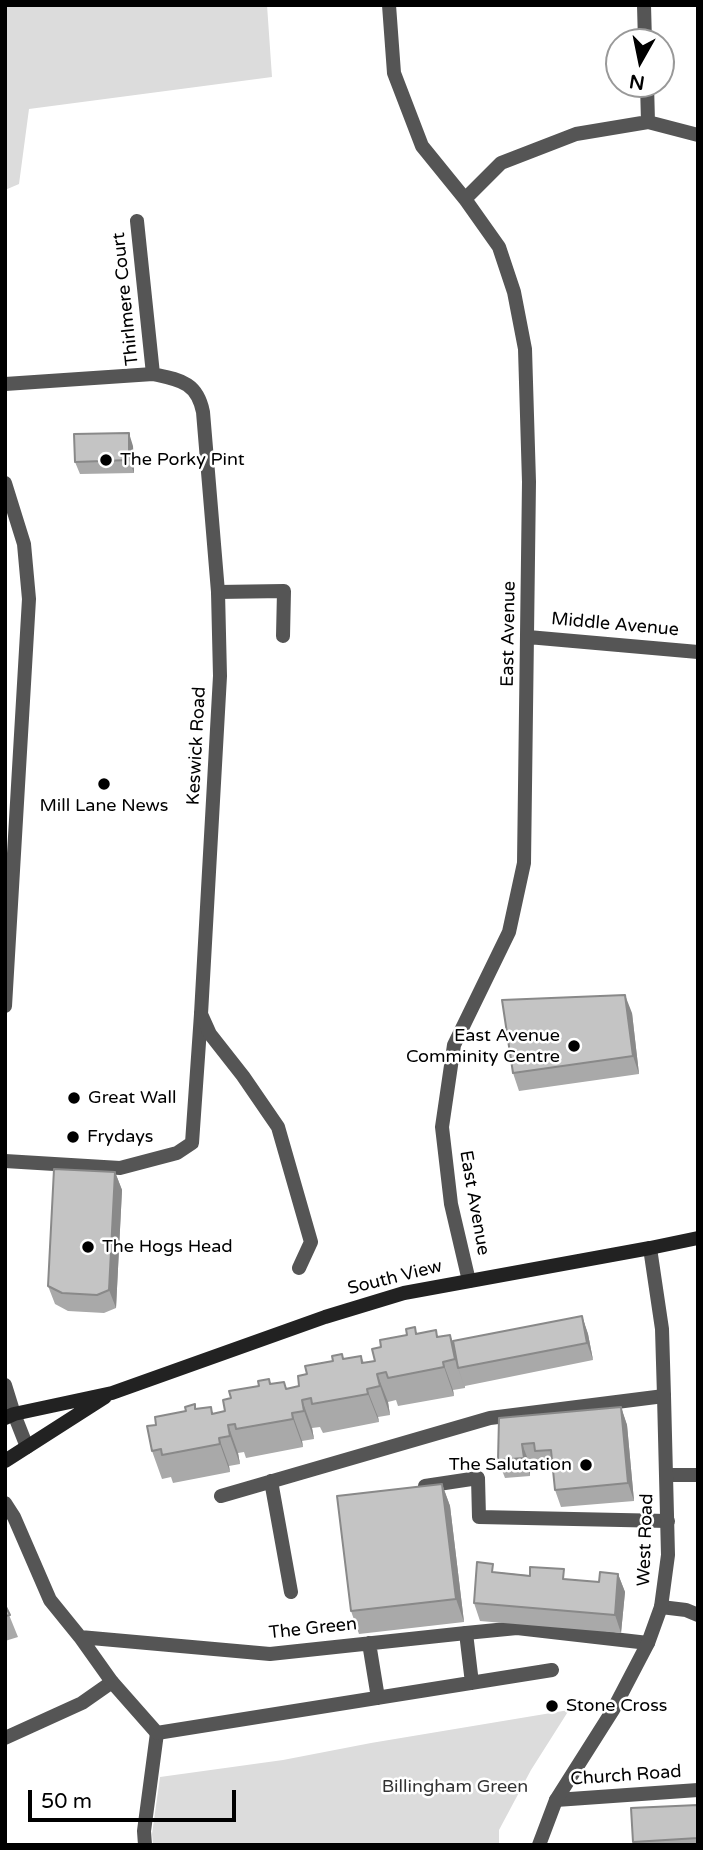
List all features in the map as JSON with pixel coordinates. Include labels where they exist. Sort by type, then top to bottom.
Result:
[{"type":"main road","name":"South View","points":[[112,1393],[325,1317],[404,1293],[698,1238]]},
{"type":"main road","points":[[10,1416],[112,1393]]},
{"type":"main road","points":[[5,1461],[112,1393]]},
{"type":"street","name":"East Avenue","points":[[389,5],[394,73],[422,146],[499,247],[514,292],[525,349],[529,482],[524,863],[509,932],[454,1045],[442,1127],[452,1204],[469,1281]]},
{"type":"street","points":[[644,5],[645,28]]},
{"type":"street","points":[[647,98],[648,122]]},
{"type":"street","points":[[465,199],[501,163],[576,134],[648,122],[698,135]]},
{"type":"street","name":"Thirlmere Court","points":[[137,221],[153,374]]},
{"type":"street","name":"Keswick Road","points":[[5,384],[153,374],[186,383],[200,398],[218,592],[220,676],[192,1143],[177,1153],[120,1168],[5,1161]]},
{"type":"street","points":[[5,483],[23,544],[29,599],[5,1006]]},
{"type":"street","points":[[218,592],[284,591],[283,636]]},
{"type":"street","name":"Middle Avenue","points":[[528,637],[698,652]]},
{"type":"street","points":[[201,1013],[210,1034],[278,1126],[311,1242],[299,1268]]},
{"type":"street","name":"West Road","points":[[538,1845],[556,1800],[612,1710],[648,1643],[661,1607],[668,1555],[667,1475],[662,1329],[650,1248]]},
{"type":"street","points":[[5,1385],[10,1416],[27,1447]]},
{"type":"street","points":[[221,1496],[490,1418],[664,1396]]},
{"type":"street","points":[[667,1475],[698,1475]]},
{"type":"street","points":[[413,1488],[478,1478],[479,1517],[668,1521]]},
{"type":"street","points":[[271,1481],[291,1592]]},
{"type":"street","points":[[5,1503],[14,1517],[50,1600],[112,1682],[157,1733],[144,1831],[145,1845]]},
{"type":"street","points":[[661,1607],[686,1610],[698,1615]]},
{"type":"street","name":"The Green","points":[[80,1637],[270,1654],[517,1628],[648,1643]]},
{"type":"street","points":[[466,1633],[472,1683]]},
{"type":"street","points":[[369,1643],[378,1698]]},
{"type":"street","points":[[157,1733],[552,1670]]},
{"type":"street","points":[[5,1738],[82,1703],[112,1682]]},
{"type":"street","name":"Church Road","points":[[556,1800],[698,1790]]},
{"type":"green space","points":[[5,5],[267,5],[272,77],[29,109],[19,184],[5,190]]},
{"type":"green space","name":"Billingham Green","points":[[569,1710],[531,1770],[499,1830],[499,1845],[153,1845],[152,1834],[160,1777],[283,1760]]},
{"type":"building","points":[[129,433],[129,460],[75,462],[74,434]]},
{"type":"building","name":"East Avenue Comminity Centre","points":[[625,995],[633,1056],[513,1073],[502,1000]]},
{"type":"building","name":"The Hogs Head","points":[[54,1169],[115,1172],[109,1290],[97,1295],[62,1293],[48,1286]]},
{"type":"building","points":[[582,1316],[587,1343],[458,1368],[453,1341]]},
{"type":"building","points":[[415,1327],[416,1334],[436,1330],[437,1337],[450,1335],[455,1359],[443,1362],[444,1367],[388,1378],[386,1372],[377,1374],[380,1386],[367,1389],[368,1394],[312,1404],[311,1398],[302,1400],[304,1411],[292,1413],[293,1419],[236,1429],[235,1424],[228,1425],[230,1436],[219,1438],[220,1444],[162,1455],[161,1449],[152,1451],[147,1426],[156,1425],[155,1417],[186,1411],[185,1407],[195,1404],[195,1409],[211,1407],[212,1414],[225,1411],[223,1400],[231,1398],[229,1391],[259,1386],[258,1381],[269,1379],[270,1384],[284,1382],[286,1389],[299,1386],[298,1376],[307,1374],[305,1366],[333,1361],[332,1356],[342,1354],[343,1359],[361,1356],[362,1363],[375,1361],[372,1349],[381,1347],[380,1340],[407,1335],[406,1329]]},
{"type":"building","name":"The Salutation","points":[[621,1407],[628,1483],[555,1490],[551,1450],[535,1451],[534,1443],[522,1444],[524,1458],[498,1460],[499,1418]]},
{"type":"building","points":[[442,1484],[456,1599],[351,1611],[337,1496]]},
{"type":"building","points":[[477,1562],[493,1564],[492,1572],[530,1576],[530,1567],[564,1569],[563,1579],[599,1582],[600,1572],[618,1574],[615,1615],[474,1603]]},
{"type":"building","points":[[698,1805],[698,1838],[633,1842],[631,1808]]},
{"type":"place","name":"The Porky Pint","points":[[106,460]]},
{"type":"place","name":"Mill Lane News","points":[[104,784]]},
{"type":"place","name":"East Avenue Comminity Centre","points":[[574,1046]]},
{"type":"place","name":"Great Wall","points":[[74,1098]]},
{"type":"place","name":"Frydays","points":[[73,1137]]},
{"type":"place","name":"The Hogs Head","points":[[88,1247]]},
{"type":"place","name":"The Salutation","points":[[586,1465]]},
{"type":"place","name":"Stone Cross","points":[[552,1706]]}]
